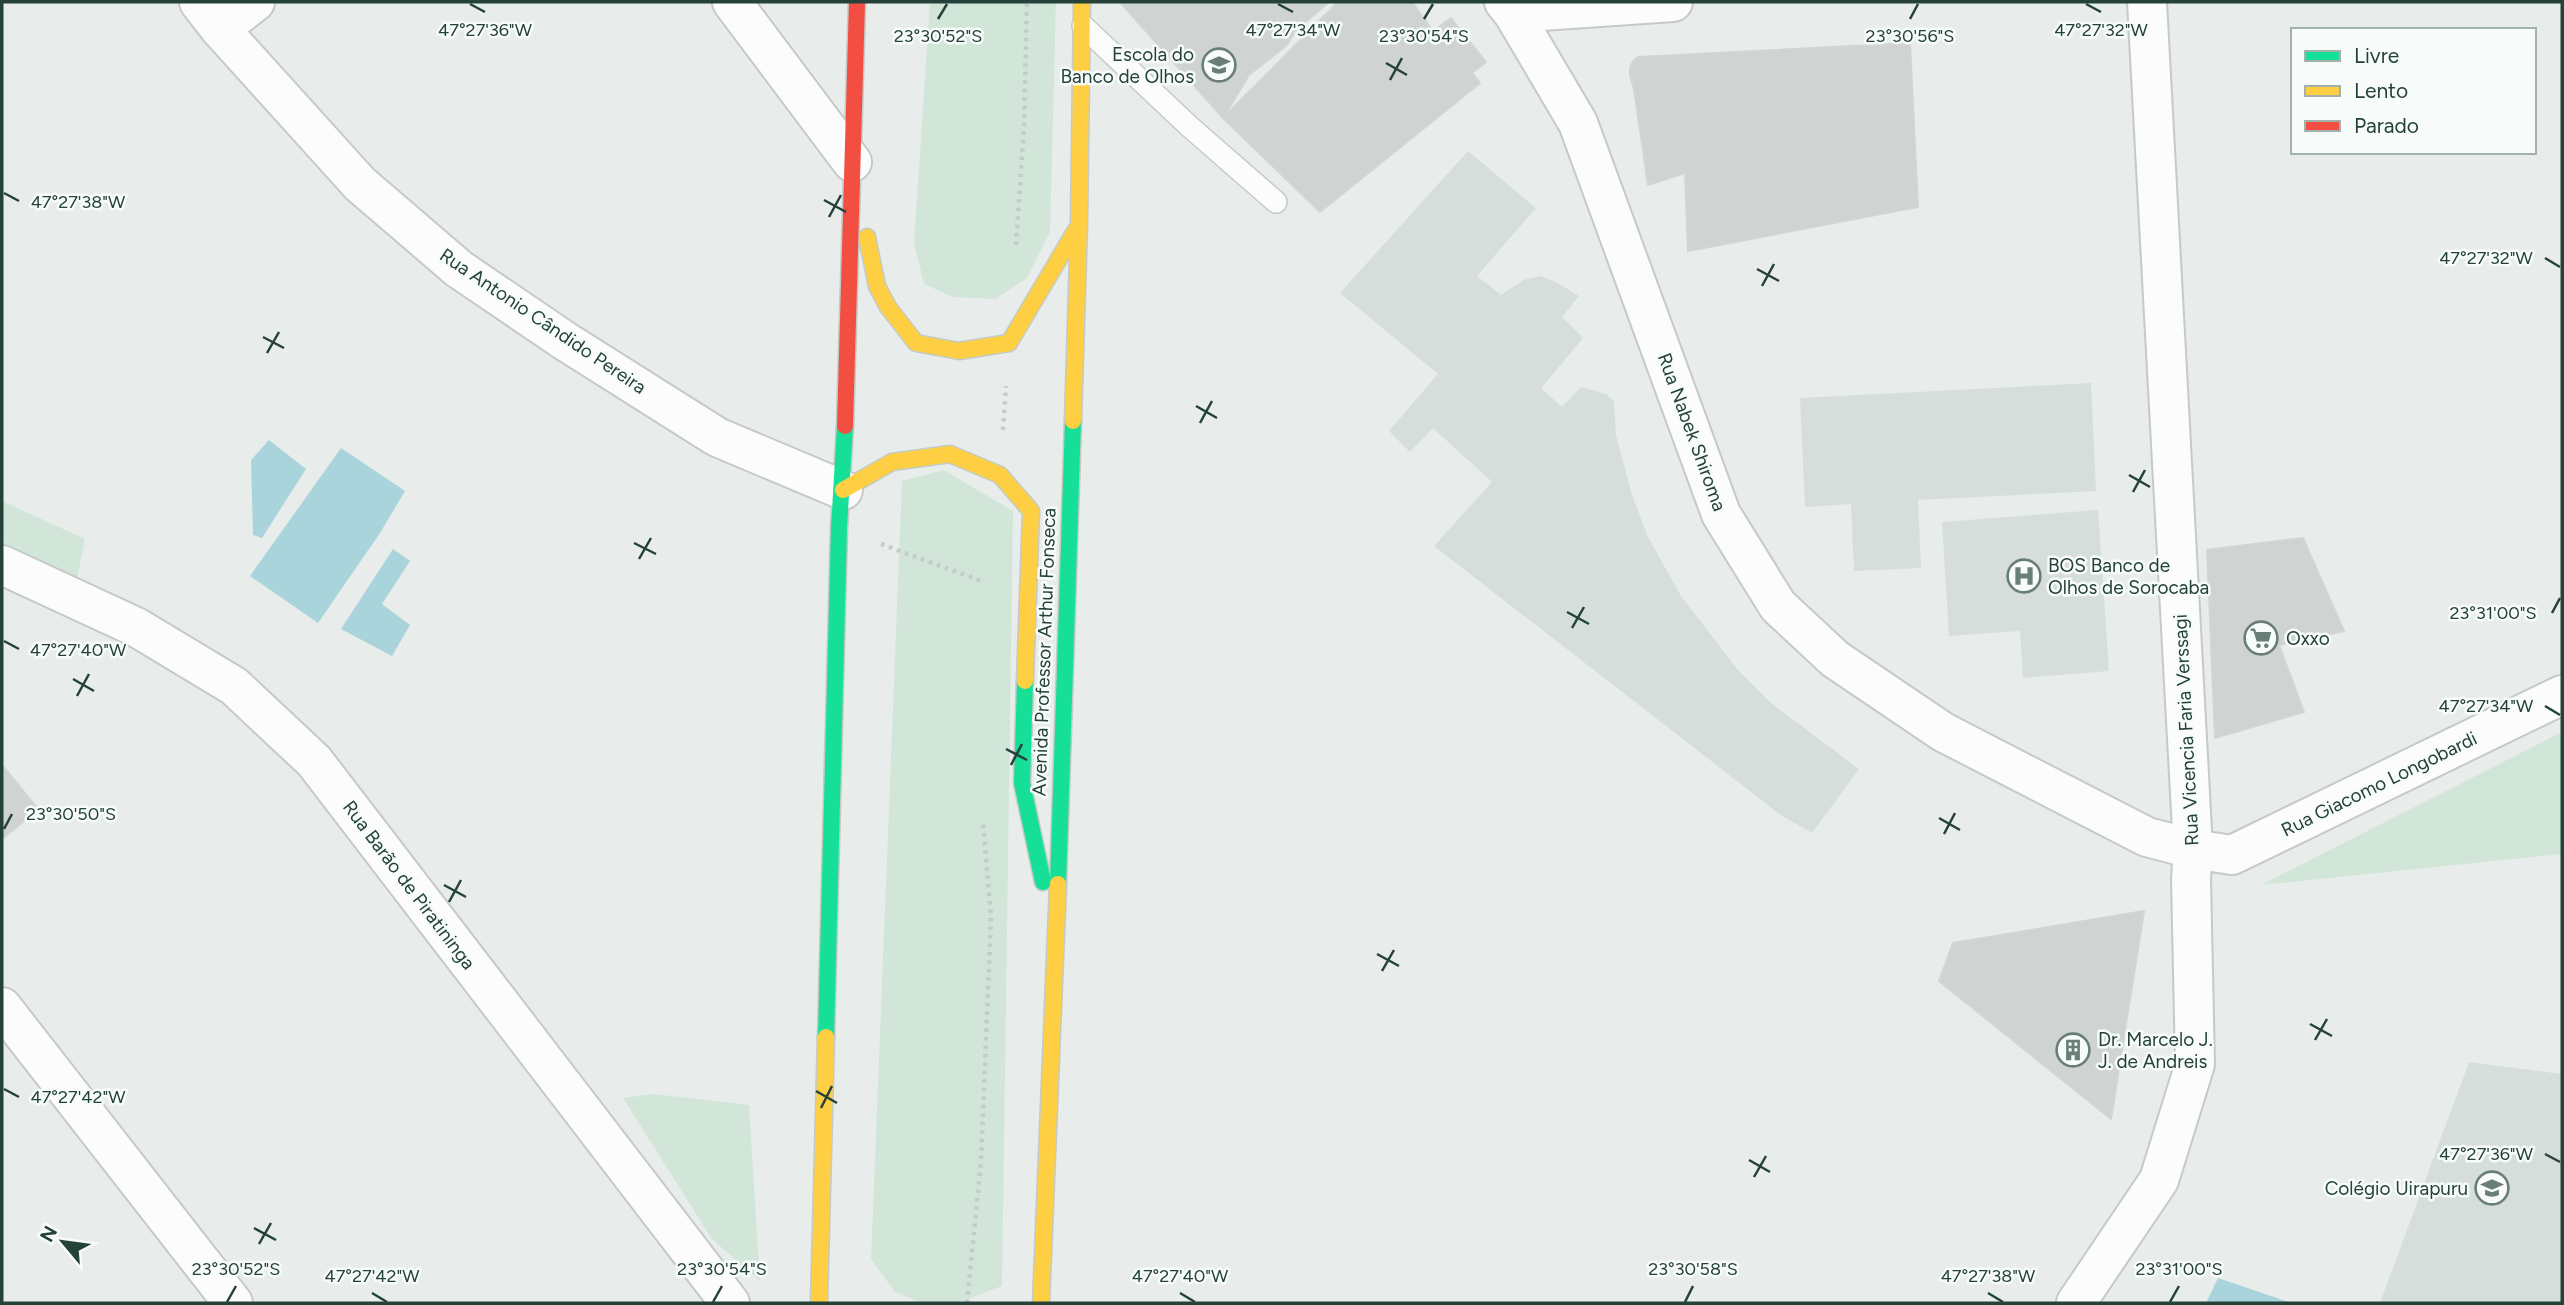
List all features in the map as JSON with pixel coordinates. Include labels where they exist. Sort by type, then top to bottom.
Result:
[{"type":"street","points":[[209,16],[255,2]]},
{"type":"street","points":[[732,2],[852,162],[877,286],[888,307],[916,343],[959,351],[1009,343],[1079,223]]},
{"type":"street","points":[[819,1303],[839,542],[852,237],[857,2]]},
{"type":"street","name":"Avenida Professor Arthur Fonseca","points":[[1041,1303],[1056,946],[1079,223],[1083,2]]},
{"type":"street","points":[[1509,7],[1672,2]]},
{"type":"street","name":"Rua Vicencia Faria Verssagi","points":[[2076,1303],[2159,1180],[2194,1064],[2191,879],[2193,849],[2147,2]]},
{"type":"street","name":"Rua Nabek Shiroma","points":[[1509,7],[1578,123],[1721,514],[1778,606],[1835,659],[1943,732],[2147,837],[2193,849]]},
{"type":"street","name":"Rua Antonio Cândido Pereira","points":[[209,16],[360,184],[459,269],[565,341],[717,438],[843,490]]},
{"type":"street","points":[[843,490],[892,462],[950,454],[1000,475],[1031,511],[1022,783],[1056,946]]},
{"type":"street","name":"Rua Barão de Piratininga","points":[[2,565],[136,627],[234,686],[314,761],[730,1303]]},
{"type":"street","name":"Rua Giacomo Longobardi","points":[[2193,849],[2232,855],[2562,695]]},
{"type":"street","points":[[2,1007],[233,1303]]},
{"type":"lane","points":[[1083,26],[1189,127],[1276,202]]},
{"type":"shaded area","points":[[1468,151],[1536,208],[1477,276],[1501,295],[1523,280],[1541,276],[1579,296],[1562,317],[1583,338],[1541,388],[1562,407],[1581,387],[1606,394],[1614,401],[1616,435],[1632,495],[1648,537],[1681,596],[1738,670],[1771,703],[1859,769],[1812,833],[1782,816],[1434,546],[1492,482],[1433,428],[1410,452],[1389,431],[1438,374],[1340,293]]},
{"type":"shaded area","points":[[2091,383],[2096,491],[1918,500],[1921,568],[1854,571],[1851,504],[1805,507],[1800,398]]},
{"type":"shaded area","name":"BOS Banco de Olhos de Sorocaba","points":[[2098,510],[2109,671],[2023,678],[2020,631],[1949,636],[1942,522]]},
{"type":"shaded area","name":"Colégio Uirapuru","points":[[2469,1062],[2562,1074],[2562,1303],[2380,1303]]},
{"type":"green space","points":[[930,2],[1056,2],[1050,232],[1027,278],[995,299],[953,297],[924,284],[914,243]]},
{"type":"green space","points":[[944,470],[1013,511],[1002,1286],[957,1303],[922,1303],[895,1292],[871,1259],[902,481]]},
{"type":"green space","points":[[2,501],[85,539],[77,579],[2,542]]},
{"type":"green space","points":[[2562,732],[2562,854],[2261,885]]},
{"type":"green space","points":[[654,1094],[749,1105],[760,1281],[712,1239],[623,1098]]},
{"type":"water","points":[[269,440],[306,469],[262,538],[253,535],[251,460]]},
{"type":"water","points":[[341,448],[405,491],[380,533],[318,623],[250,576]]},
{"type":"water","points":[[393,549],[410,561],[382,604],[410,625],[392,656],[341,629]]},
{"type":"water","points":[[2218,1278],[2292,1303],[2206,1303]]},
{"type":"building","name":"Escola do Banco de Olhos","points":[[1120,2],[1329,2],[1297,29],[1286,46],[1249,75],[1223,118]]},
{"type":"building","points":[[1338,2],[1412,2],[1433,31],[1451,18],[1486,62],[1472,73],[1480,83],[1320,212],[1223,118]]},
{"type":"building","points":[[1910,43],[1918,207],[1688,251],[1685,173],[1648,185],[1630,76],[1633,61],[1638,57]]},
{"type":"building","name":"Oxxo","points":[[2303,538],[2344,631],[2279,645],[2304,712],[2215,738],[2207,550]]},
{"type":"building","points":[[2,765],[38,809],[2,839]]},
{"type":"building","name":"Dr. Marcelo J. J. de Andreis","points":[[2144,911],[2111,1119],[1939,981],[1953,943]]},
{"type":"traffic: fast","points":[[1058,884],[1073,421]]},
{"type":"traffic: fast","points":[[826,1037],[839,528],[845,426]]},
{"type":"traffic: fast","points":[[1025,681],[1022,783],[1043,882]]},
{"type":"traffic: slow","points":[[1073,421],[1082,2]]},
{"type":"traffic: slow","points":[[867,237],[877,286],[888,307],[916,343],[959,351],[1009,343],[1076,230]]},
{"type":"traffic: slow","points":[[843,490],[892,462],[950,454],[1000,475],[1031,511],[1025,681]]},
{"type":"traffic: slow","points":[[1041,1303],[1058,884]]},
{"type":"traffic: slow","points":[[819,1303],[826,1037]]},
{"type":"traffic: jam","points":[[845,426],[857,2]]},
{"type":"place","name":"Escola do Banco de Olhos","points":[[1219,65]]},
{"type":"place","name":"BOS Banco de Olhos de Sorocaba","points":[[2024,576]]},
{"type":"place","name":"Oxxo","points":[[2261,638]]},
{"type":"place","name":"Dr. Marcelo J. J. de Andreis","points":[[2073,1050]]},
{"type":"place","name":"Colégio Uirapuru","points":[[2492,1188]]}]
